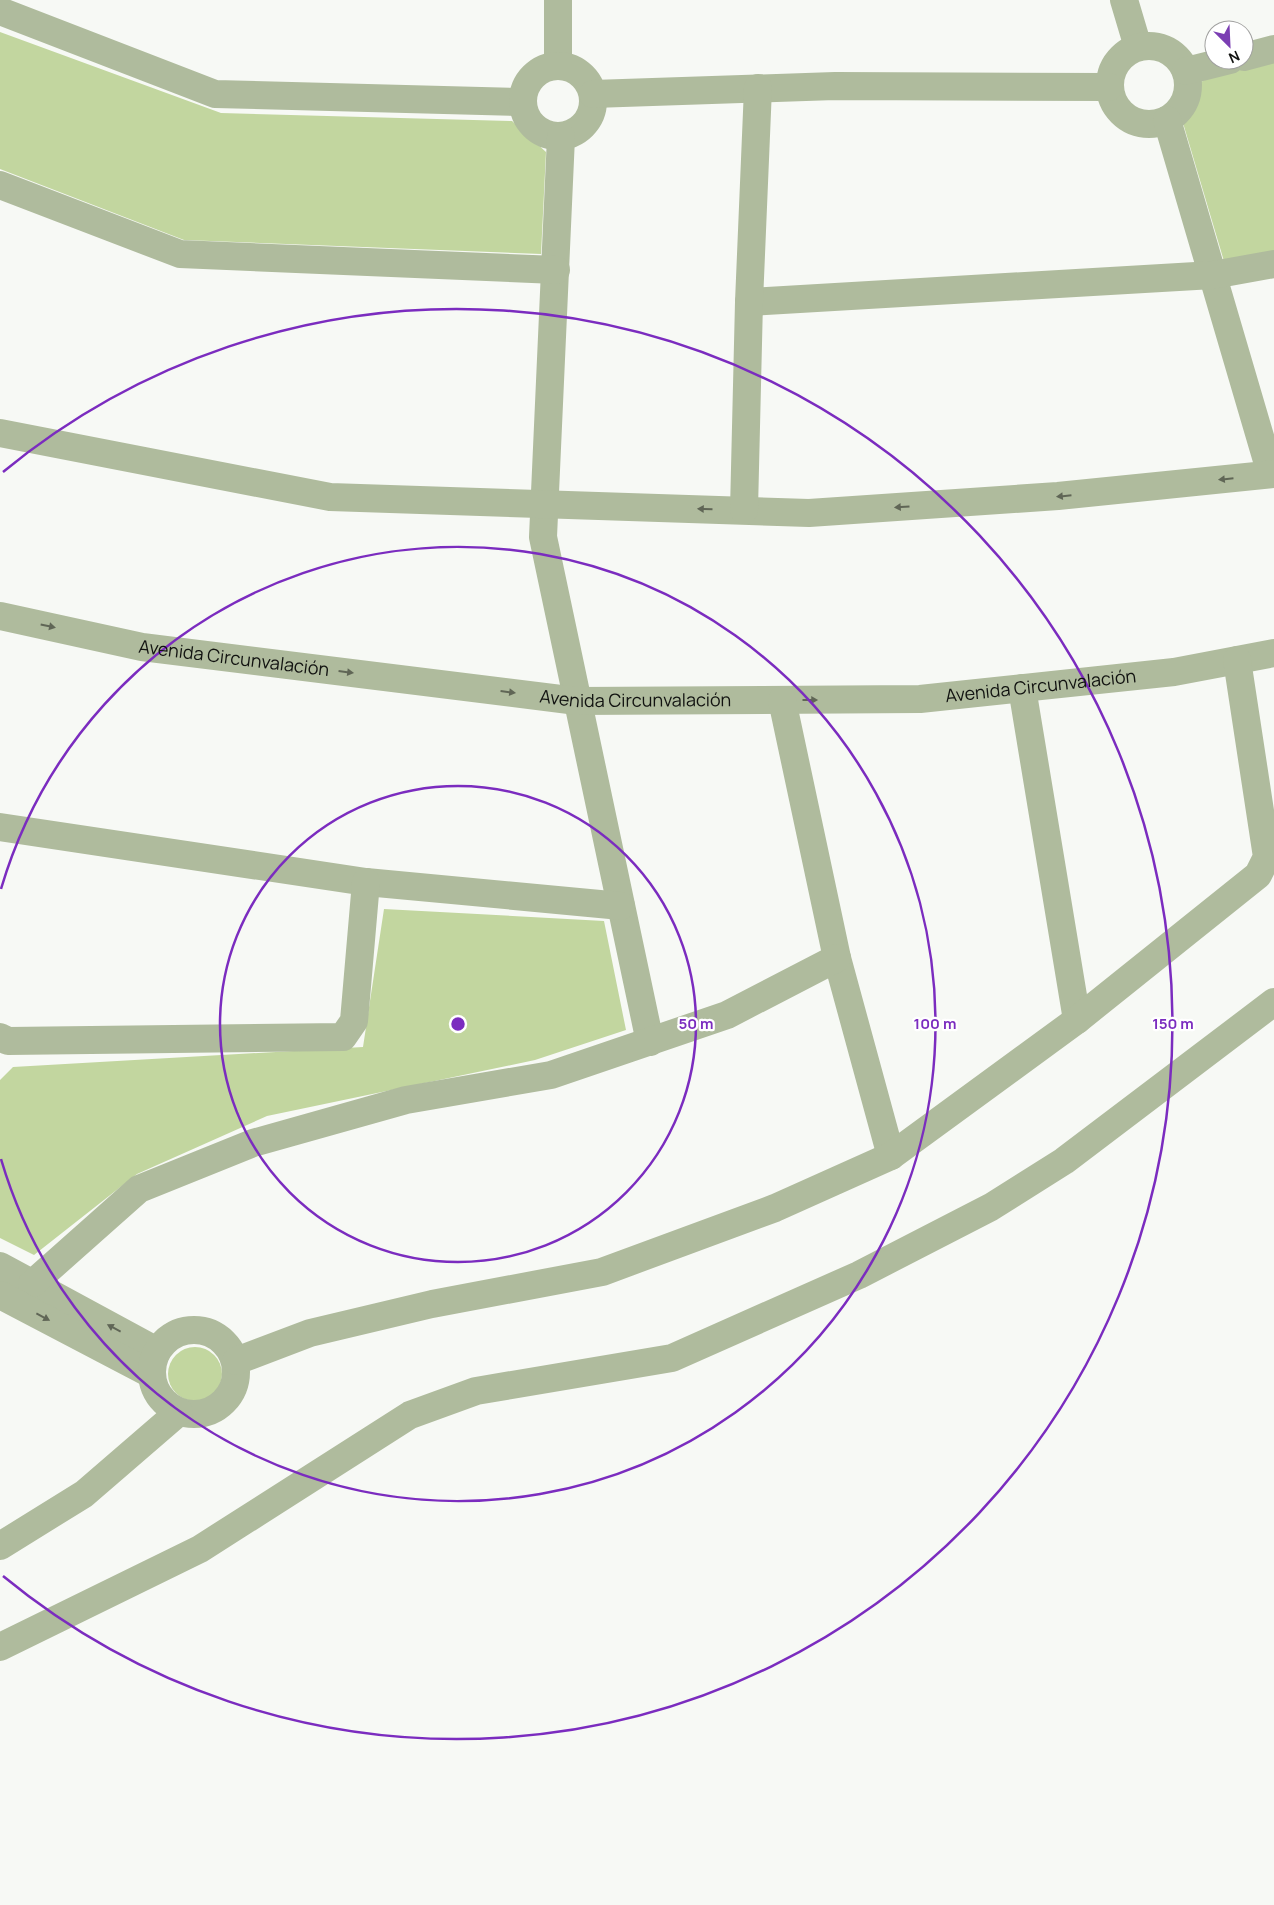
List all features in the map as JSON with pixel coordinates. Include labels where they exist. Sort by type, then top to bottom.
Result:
[{"type":"street","points":[[558,0],[558,65]]},
{"type":"street","points":[[1124,0],[1138,47]]},
{"type":"street","points":[[0,11],[215,94],[522,102]]},
{"type":"street","points":[[1138,47],[1162,47],[1181,61],[1186,71],[1189,85],[1186,99],[1178,111],[1167,120],[1153,124],[1139,123],[1126,117],[1116,106],[1109,87],[1116,65],[1125,54],[1138,47]]},
{"type":"street","points":[[1254,54],[1274,49]]},
{"type":"street","points":[[558,65],[574,69],[586,79],[593,94],[593,109],[587,123],[575,132],[561,137],[547,135],[534,128],[526,116],[522,102],[525,89],[533,76],[544,68],[558,65]]},
{"type":"street","points":[[1186,71],[1204,66]]},
{"type":"street","points":[[593,94],[758,88],[1109,87]]},
{"type":"street","points":[[744,510],[749,302],[758,88]]},
{"type":"street","points":[[0,433],[330,497],[809,513],[1058,496],[1272,474],[1167,120]]},
{"type":"street","points":[[561,137],[546,504],[543,537],[650,1042]]},
{"type":"street","points":[[0,185],[180,254],[556,270]]},
{"type":"street","points":[[749,302],[1213,276],[1274,264]]},
{"type":"street","name":"Avenida Circunvalación","points":[[0,616],[142,647],[577,701],[920,699],[1174,672],[1274,653]]},
{"type":"street","points":[[236,1361],[310,1333],[432,1304],[602,1272],[775,1208],[891,1156],[1077,1020],[1258,875],[1267,857],[1237,660]]},
{"type":"street","points":[[1022,688],[1077,1020]]},
{"type":"street","points":[[782,700],[837,958],[891,1156]]},
{"type":"street","points":[[0,827],[366,882],[621,906]]},
{"type":"street","points":[[0,1038],[8,1041],[342,1037],[354,1021],[366,882]]},
{"type":"street","points":[[32,1284],[139,1189],[253,1143],[406,1100],[550,1075],[650,1042],[727,1015],[837,958]]},
{"type":"street","points":[[0,1647],[200,1549],[410,1415],[476,1392],[672,1358],[859,1275],[991,1207],[1064,1161],[1274,1002]]},
{"type":"street","points":[[0,1266],[32,1284],[154,1362]]},
{"type":"street","points":[[0,1295],[154,1362]]},
{"type":"street","points":[[190,1330],[210,1332],[226,1344],[236,1361],[236,1380],[229,1396],[216,1410],[198,1415],[179,1412],[165,1404],[155,1390],[154,1362],[171,1336],[190,1330]]},
{"type":"street","points":[[3,1541],[84,1494],[179,1412]]},
{"type":"green space","points":[[0,32],[221,113],[512,121],[546,152],[541,254],[184,240],[0,169]]},
{"type":"green space","points":[[1274,61],[1274,259],[1226,268],[1183,123],[1201,82],[1210,77],[1238,70],[1254,70],[1254,66]]},
{"type":"green space","points":[[384,909],[604,921],[626,1030],[535,1060],[267,1116],[137,1174],[34,1255],[0,1238],[0,1080],[13,1067],[363,1047]]},
{"type":"green space","points":[[190,1347],[200,1347],[210,1351],[218,1359],[222,1374],[218,1389],[210,1397],[200,1401],[190,1401],[180,1397],[172,1389],[168,1379],[168,1369],[172,1359],[180,1351]]}]
